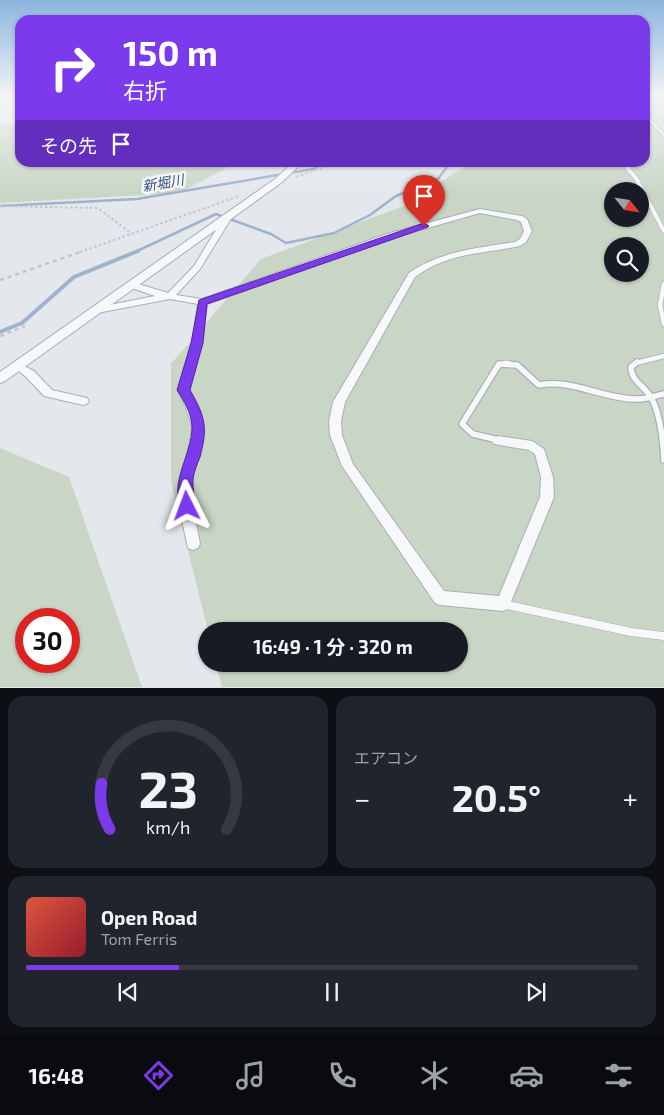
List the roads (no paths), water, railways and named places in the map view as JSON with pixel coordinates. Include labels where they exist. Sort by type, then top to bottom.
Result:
[{"type":"street","points":[[0,378],[228,217],[278,181],[293,167]]},
{"type":"street","points":[[132,285],[170,296],[202,302],[393,235],[456,216],[488,211],[524,221],[528,234],[517,244],[453,254],[427,264],[412,275],[339,402],[335,421],[336,435],[348,466],[440,598],[472,603],[503,604],[547,497],[547,477],[540,452],[532,446],[498,441]]},
{"type":"street","points":[[97,310],[170,296],[198,267],[228,217]]},
{"type":"street","points":[[193,544],[186,479],[198,439],[198,425],[195,410],[183,390],[197,343],[202,302]]},
{"type":"street","points":[[18,366],[30,374],[48,393],[84,402]]},
{"type":"lane","points":[[628,167],[664,231]]},
{"type":"lane","points":[[664,284],[660,305],[664,324]]},
{"type":"lane","points":[[664,356],[636,362],[631,367],[634,378],[651,396],[664,450],[664,460]]},
{"type":"lane","points":[[498,441],[473,435],[467,432],[462,424],[500,364],[507,362],[524,368],[539,386],[549,383],[568,384],[632,400],[664,394]]},
{"type":"lane","points":[[503,604],[631,632],[664,636]]},
{"type":"waterway","name":"新堀川","points":[[0,206],[137,199],[317,167]]},
{"type":"waterway","points":[[135,252],[216,214],[271,234],[286,243],[334,233],[370,215],[396,196],[438,179],[447,167]]},
{"type":"waterway","points":[[0,332],[22,323],[74,277],[138,251]]}]
